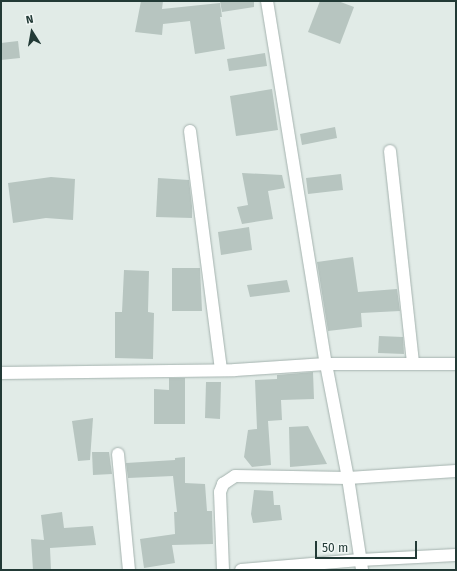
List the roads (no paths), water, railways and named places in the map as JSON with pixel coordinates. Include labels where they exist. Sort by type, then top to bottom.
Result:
[{"type":"street","points":[[267,1],[326,364],[348,478],[361,565]]},
{"type":"street","points":[[190,131],[221,370]]},
{"type":"street","points":[[390,151],[414,364]]},
{"type":"street","points":[[1,373],[221,370],[326,364],[456,364]]},
{"type":"street","points":[[118,454],[129,570]]},
{"type":"street","points":[[223,570],[220,492],[223,484],[235,476],[348,478],[456,471]]},
{"type":"street","points":[[242,570],[361,565],[456,555]]}]
